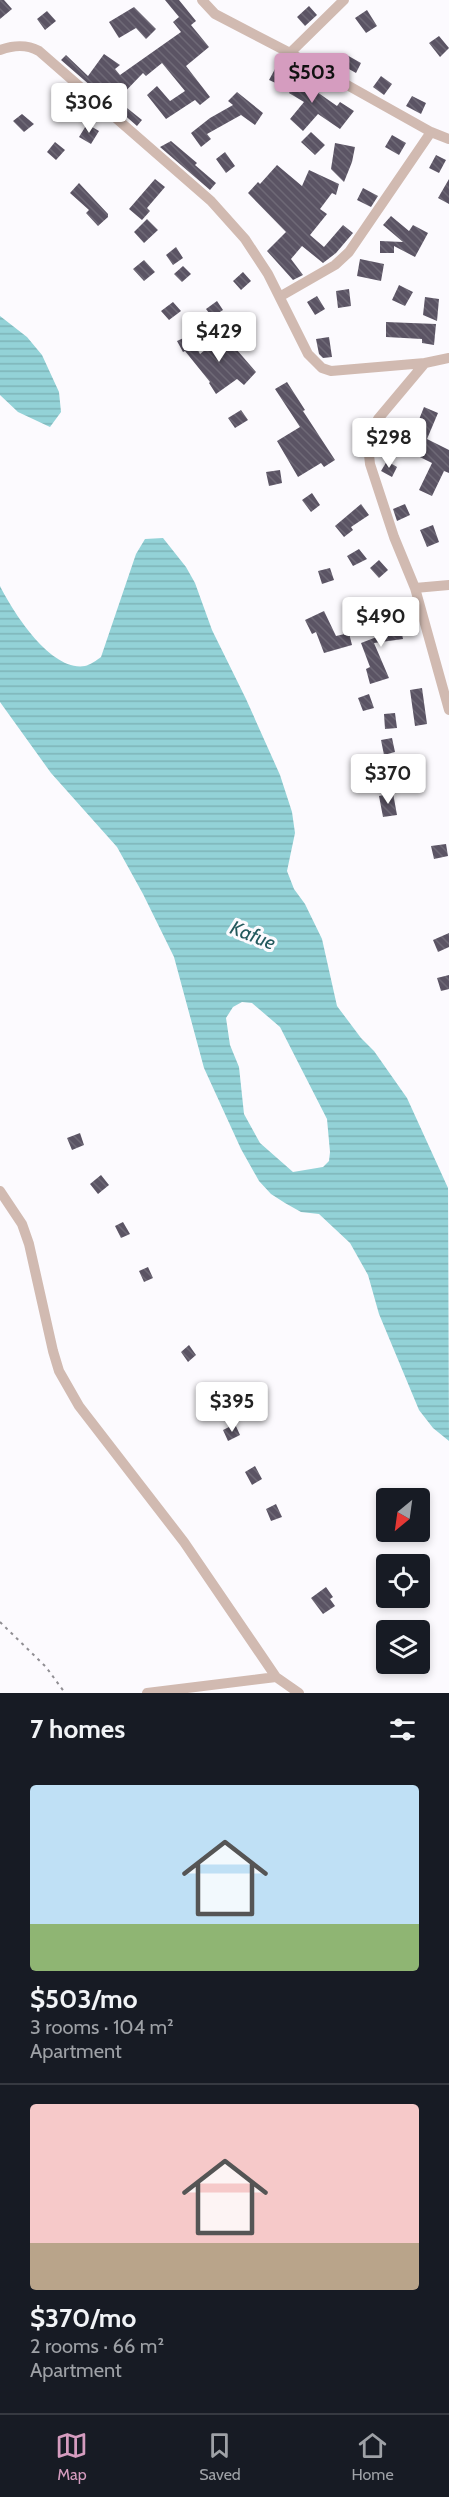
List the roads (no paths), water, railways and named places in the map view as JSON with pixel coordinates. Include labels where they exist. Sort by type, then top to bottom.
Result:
[{"type":"street","points":[[202,0],[215,14],[431,132],[449,139]]},
{"type":"street","points":[[290,53],[344,0]]},
{"type":"street","points":[[0,50],[30,46],[39,51],[211,201],[245,239],[281,296],[308,354],[322,368],[332,371],[426,363],[449,358]]},
{"type":"street","points":[[281,296],[335,265],[349,252],[431,132]]},
{"type":"street","points":[[426,363],[378,419],[371,432],[368,445],[370,464],[393,537],[443,664],[449,710]]},
{"type":"street","points":[[415,588],[449,585]]},
{"type":"street","points":[[0,1191],[21,1224],[29,1244],[53,1351],[67,1388],[184,1542],[276,1677],[299,1693]]},
{"type":"street","points":[[147,1693],[276,1677]]},
{"type":"water","points":[[0,316],[27,337],[42,355],[59,392],[61,412],[50,427],[18,412],[0,395]]},
{"type":"water","name":"Kafue","points":[[163,538],[186,567],[195,583],[212,630],[280,775],[292,812],[295,833],[287,871],[294,889],[305,904],[322,939],[337,1006],[374,1051],[407,1098],[448,1188],[449,1441],[433,1428],[419,1410],[379,1314],[368,1275],[350,1243],[319,1214],[301,1212],[271,1194],[259,1181],[241,1149],[204,1068],[174,957],[143,894],[117,847],[51,773],[0,702],[0,586],[24,624],[47,650],[59,660],[72,665],[85,666],[101,657],[136,554],[145,539]],"holes":[[[242,1002],[252,1003],[280,1027],[327,1119],[330,1152],[329,1161],[323,1167],[293,1172],[260,1143],[244,1114],[239,1067],[230,1045],[226,1018],[233,1007]]]}]
